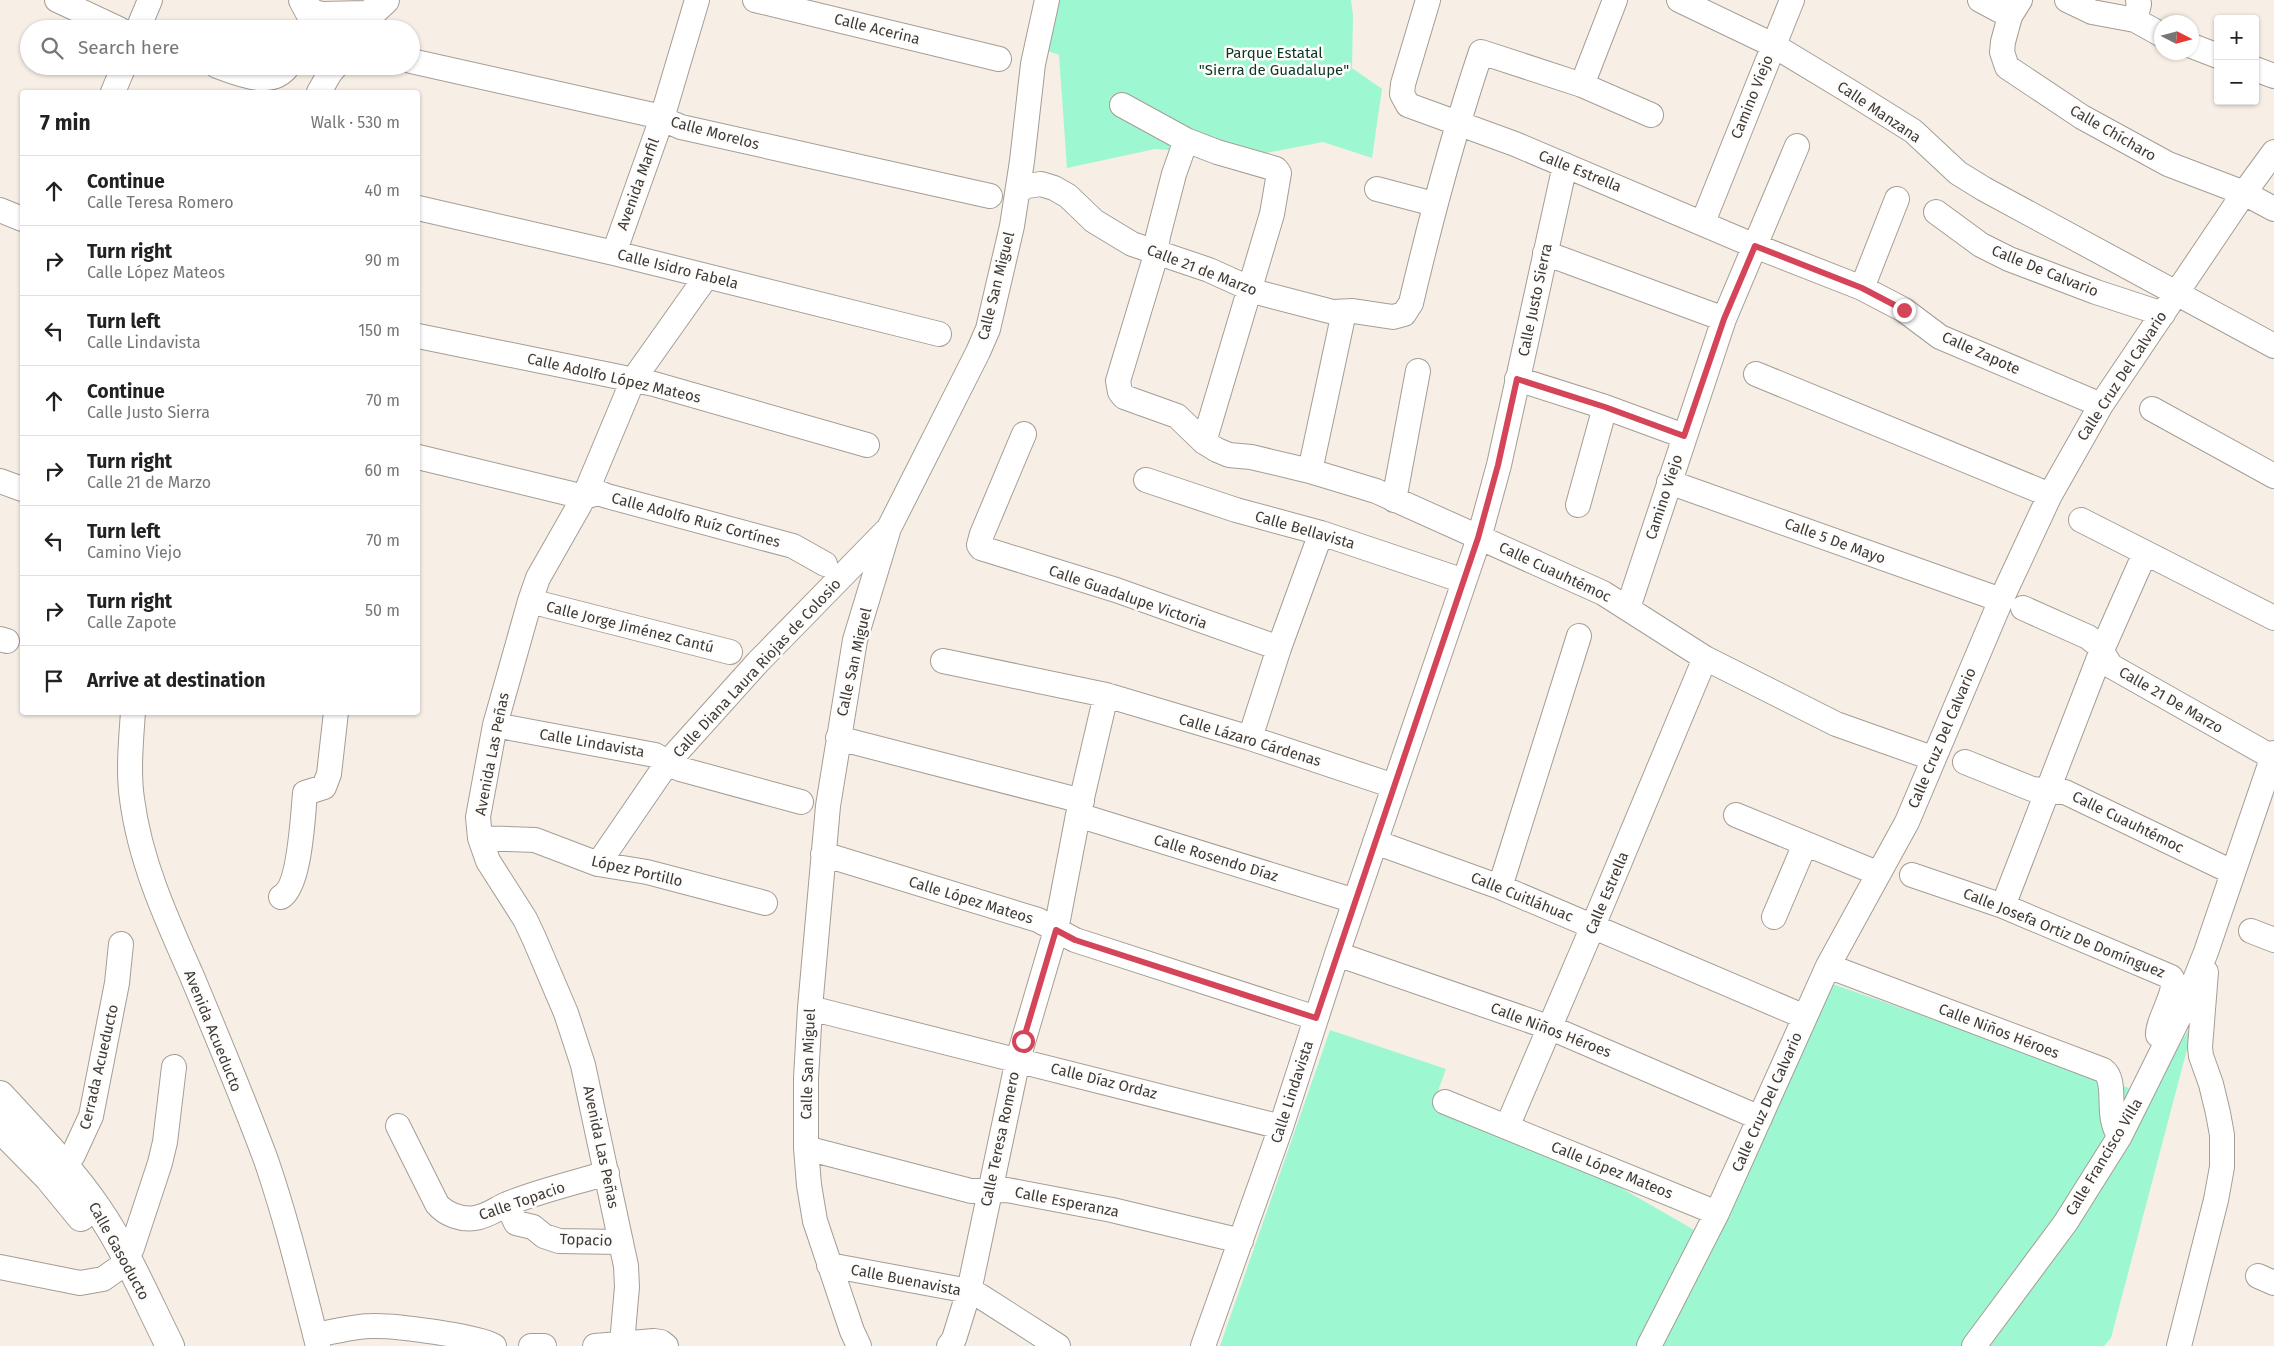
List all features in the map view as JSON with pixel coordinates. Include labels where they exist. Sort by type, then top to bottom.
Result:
[{"type":"main road","points":[[309,15],[360,18],[371,13],[385,0]]},
{"type":"main road","name":"Calle Gasoducto","points":[[0,1095],[57,1172],[82,1219],[120,1266],[170,1346]]},
{"type":"main road","name":"Calle Gasoducto","points":[[0,1128],[57,1172]]},
{"type":"main road","name":"Calle Gasoducto","points":[[120,1266],[149,1346]]},
{"type":"street","points":[[57,0],[100,20]]},
{"type":"street","points":[[142,20],[150,0]]},
{"type":"street","name":"Avenida Marfil","points":[[614,253],[662,118],[697,0]]},
{"type":"street","name":"Calle Acerina","points":[[755,0],[998,59]]},
{"type":"street","name":"Calle San Miguel","points":[[859,1346],[829,1266],[815,1221],[809,1185],[806,1148],[806,1078],[810,1008],[823,854],[838,738],[855,640],[889,528],[988,329],[1002,275],[1018,191],[1032,64],[1047,0]]},
{"type":"street","name":"Calle Estrella","points":[[1428,0],[1403,84],[1402,94],[1404,101],[1413,107],[1457,122],[1703,222],[1755,246]]},
{"type":"street","points":[[1582,85],[1615,0]]},
{"type":"street","name":"Calle Manzana","points":[[1679,0],[1773,45],[1913,131],[1964,177],[2274,346]]},
{"type":"street","name":"Camino Viejo","points":[[1703,222],[1792,0]]},
{"type":"street","points":[[1980,0],[2015,8]]},
{"type":"street","points":[[2067,0],[2092,12],[2140,6],[2154,24]]},
{"type":"street","name":"Calle Chícharo","points":[[2015,8],[2002,52],[2007,66],[2082,117],[2168,164],[2244,193],[2274,209]]},
{"type":"street","points":[[2199,49],[2214,54]]},
{"type":"street","points":[[1377,189],[1434,204],[1457,122],[1481,52],[1582,85],[1652,115]]},
{"type":"street","name":"Calle Morelos","points":[[420,63],[662,118],[681,127],[990,196]]},
{"type":"street","points":[[2259,70],[2274,76]]},
{"type":"street","points":[[114,90],[120,75]]},
{"type":"street","points":[[245,75],[270,79],[281,75]]},
{"type":"street","points":[[320,90],[329,75]]},
{"type":"street","points":[[336,90],[341,75]]},
{"type":"street","points":[[1122,105],[1186,140],[1217,152],[1276,169],[1279,173],[1272,214],[1204,442]]},
{"type":"street","points":[[1156,252],[1158,236],[1174,174],[1186,140]]},
{"type":"street","name":"Camino Viejo","points":[[1628,608],[1724,319],[1797,146]]},
{"type":"street","name":"Calle Cruz Del Calvario","points":[[1649,1346],[1717,1213],[1828,966],[1907,822],[1932,758],[2001,600],[2050,495],[2101,405],[2244,193],[2274,152]]},
{"type":"street","name":"Calle Justo Sierra","points":[[1464,581],[1498,465],[1565,165]]},
{"type":"street","name":"Calle 21 de Marzo","points":[[1018,191],[1027,186],[1041,184],[1054,188],[1068,196],[1094,221],[1132,244],[1240,282],[1250,288],[1320,310],[1353,311],[1393,317],[1404,314],[1410,303],[1434,204]]},
{"type":"street","points":[[1862,288],[1897,199]]},
{"type":"street","name":"Calle Isidro Fabela","points":[[420,208],[614,253],[939,334]]},
{"type":"street","points":[[0,210],[20,218]]},
{"type":"street","name":"Calle De Calvario","points":[[1936,212],[1982,246],[2009,259],[2096,292],[2163,314]]},
{"type":"street","name":"Calle Zapote","points":[[1755,246],[1862,288],[1904,310],[1940,337],[2101,405]]},
{"type":"street","name":"Calle Cuauhtémoc","points":[[1156,252],[1119,375],[1118,387],[1124,396],[1177,416],[1204,442],[1216,450],[1229,455],[1251,457],[1310,471],[1376,492],[1603,593],[1704,658],[1836,724],[1932,758]]},
{"type":"street","points":[[1545,253],[1724,319]]},
{"type":"street","name":"Avenida Las Peñas","points":[[622,1343],[628,1277],[583,1065],[566,1013],[534,938],[525,919],[494,874],[480,838],[478,817],[495,725],[538,578],[584,497],[634,380],[706,277]]},
{"type":"street","points":[[1310,471],[1344,312]]},
{"type":"street","name":"Calle Adolfo López Mateos","points":[[420,336],[634,380],[867,445]]},
{"type":"street","points":[[1394,500],[1418,371]]},
{"type":"street","points":[[1756,374],[2050,495]]},
{"type":"street","points":[[1517,379],[1605,407],[1684,436]]},
{"type":"street","points":[[1578,505],[1605,407]]},
{"type":"street","points":[[2152,409],[2274,476]]},
{"type":"street","name":"Calle Guadalupe Victoria","points":[[1024,434],[982,534],[979,545],[984,550],[1116,590],[1279,648]]},
{"type":"street","name":"Calle Adolfo Ruíz Cortínes","points":[[420,457],[584,497],[599,494],[784,544],[808,553],[825,564]]},
{"type":"street","name":"Calle Bellavista","points":[[1146,480],[1236,510],[1321,533],[1464,581]]},
{"type":"street","points":[[0,481],[20,488]]},
{"type":"street","name":"Calle 5 De Mayo","points":[[1669,482],[2001,600]]},
{"type":"street","points":[[2081,520],[2274,618]]},
{"type":"street","name":"Calle Diana Laura Riojas de Colosio","points":[[598,864],[668,762],[758,662],[889,528]]},
{"type":"street","points":[[1250,738],[1279,648],[1321,533]]},
{"type":"street","points":[[2003,906],[2102,650],[2145,554]]},
{"type":"street","name":"Calle Lindavista","points":[[1203,1346],[1281,1126],[1337,954],[1464,581]]},
{"type":"street","name":"Calle Jorge Jiménez Cantú","points":[[530,601],[730,652]]},
{"type":"street","name":"Calle 21 De Marzo","points":[[2023,608],[2088,637],[2102,650],[2111,666],[2273,755]]},
{"type":"street","points":[[1500,887],[1579,636]]},
{"type":"street","name":"Calle Estrella","points":[[1507,1127],[1704,658]]},
{"type":"street","name":"Calle Lázaro Cárdenas","points":[[943,661],[1106,695],[1250,738],[1394,786]]},
{"type":"street","points":[[1080,808],[1106,695]]},
{"type":"street","name":"Avenida Acueducto","points":[[133,715],[130,765],[131,798],[139,840],[161,905],[266,1161],[301,1278],[317,1340]]},
{"type":"street","points":[[282,897],[289,890],[300,855],[305,794],[324,787],[328,774],[336,715]]},
{"type":"street","name":"Calle Lindavista","points":[[495,725],[655,754],[680,769],[801,802]]},
{"type":"street","name":"Calle Rosendo Díaz","points":[[838,738],[1080,808],[1355,901]]},
{"type":"street","name":"Calle Francisco Villa","points":[[1974,1346],[2066,1222],[2120,1136],[2165,1048],[2206,952],[2273,755]]},
{"type":"street","name":"Calle Cuauhtémoc","points":[[1965,762],[2032,789],[2060,790],[2065,792],[2232,872]]},
{"type":"street","name":"Calle Teresa Romero","points":[[949,1346],[956,1334],[969,1291],[988,1192],[1018,1059],[1056,930],[1080,808]]},
{"type":"street","points":[[1736,815],[1877,874]]},
{"type":"street","name":"López Portillo","points":[[480,838],[535,840],[598,864],[647,872],[765,903]]},
{"type":"street","name":"Calle Cuitláhuac","points":[[1375,842],[1500,887],[1805,1017]]},
{"type":"street","points":[[1774,917],[1805,844]]},
{"type":"street","name":"Calle López Mateos","points":[[823,854],[1038,920],[1075,940],[1316,1018]]},
{"type":"street","name":"Calle Josefa Ortiz De Domínguez","points":[[1912,875],[2003,906],[2173,978],[2174,986],[2158,1032],[2158,1038],[2165,1048]]},
{"type":"street","points":[[2251,931],[2274,940]]},
{"type":"street","name":"Cerrada Acueducto","points":[[57,1172],[78,1146],[91,1116],[117,982],[121,944]]},
{"type":"street","name":"Calle Francisco Villa","points":[[2179,1346],[2216,1200],[2222,1167],[2222,1135],[2218,1113],[2200,1047],[2206,952]]},
{"type":"street","name":"Calle Niños Héroes","points":[[1337,954],[1550,1028],[1760,1118]]},
{"type":"street","name":"Calle Niños Héroes","points":[[1828,966],[2103,1070],[2110,1078],[2112,1121],[2115,1130],[2120,1136]]},
{"type":"street","name":"Calle Díaz Ordaz","points":[[810,1008],[1281,1126]]},
{"type":"street","points":[[0,1267],[80,1283],[103,1280],[120,1266],[132,1248],[160,1163],[165,1142],[174,1067]]},
{"type":"street","name":"Calle López Mateos","points":[[1445,1102],[1717,1213]]},
{"type":"street","name":"Calle Topacio","points":[[398,1126],[441,1209],[456,1216],[474,1218],[487,1215],[507,1204],[607,1173]]},
{"type":"street","name":"Calle Esperanza","points":[[806,1148],[970,1191],[1006,1190],[1112,1210],[1241,1241]]},
{"type":"street","name":"Topacio","points":[[507,1204],[516,1223],[533,1227],[544,1236],[560,1241],[622,1242]]},
{"type":"street","name":"Calle Buenavista","points":[[829,1266],[969,1291],[980,1296],[1058,1346]]},
{"type":"street","points":[[317,1340],[370,1326],[387,1326],[463,1338],[494,1346]]},
{"type":"street","points":[[595,1346],[654,1341],[665,1345]]},
{"type":"street","points":[[531,1346],[544,1346]]},
{"type":"green space","name":"Parque Estatal \"Sierra de Guadalupe\"","points":[[1055,0],[1351,0],[1353,15],[1352,68],[1382,89],[1372,158],[1323,142],[1250,156],[1155,149],[1067,168],[1059,55],[1048,51],[1056,9]]},
{"type":"green space","points":[[1827,982],[2149,1095],[2195,1019],[2111,1338],[2104,1346],[1220,1346],[1330,1030],[1446,1069],[1435,1099],[1595,1173],[1710,1239]]},
{"type":"route","points":[[1023,1041],[1056,930],[1064,936],[1075,940],[1316,1018],[1478,538],[1498,465],[1517,379],[1605,407],[1684,436],[1724,319],[1755,246],[1862,288],[1904,310]]}]
